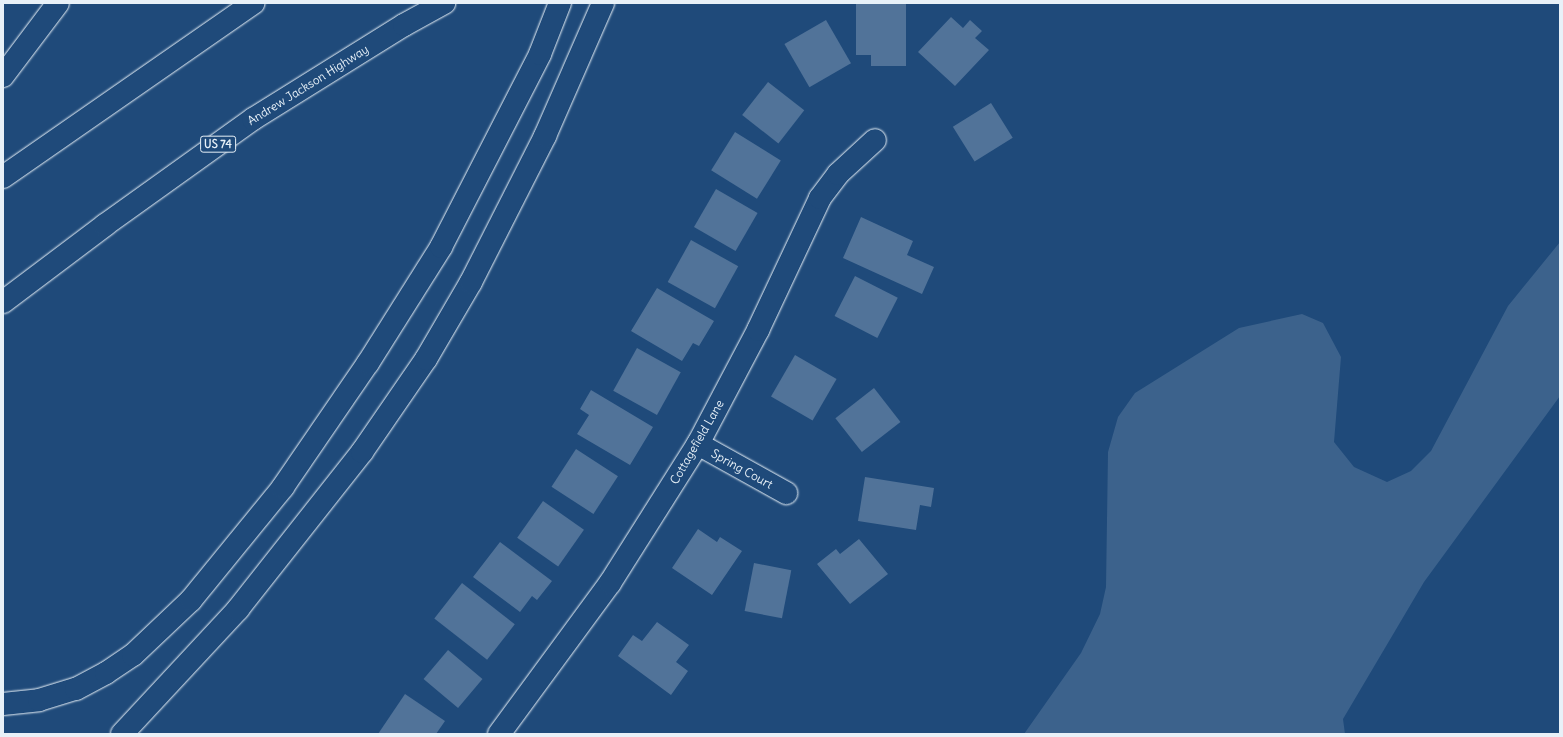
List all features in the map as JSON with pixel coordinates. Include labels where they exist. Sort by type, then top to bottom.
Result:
[{"type":"main road","points":[[3,76],[58,3]]},
{"type":"main road","points":[[3,177],[253,3]]},
{"type":"main road","name":"Andrew Jackson Highway","points":[[3,302],[104,225],[253,119],[444,3]]},
{"type":"main road","points":[[3,704],[39,700],[76,689],[106,674],[133,655],[162,630],[191,600],[283,487],[329,424],[405,307],[467,200],[540,54],[560,3]]},
{"type":"main road","points":[[122,734],[243,603],[362,452],[426,359],[474,275],[545,136],[595,27],[603,3]]},
{"type":"main road","name":"Cottagefield Lane","points":[[499,734],[610,583],[698,444],[758,330],[820,198],[838,174],[875,140]]},
{"type":"main road","points":[[3,318],[104,225]]},
{"type":"main road","name":"Spring Court","points":[[698,444],[786,493]]},
{"type":"shaded area","points":[[1560,242],[1560,396],[1424,582],[1343,719],[1345,734],[1024,734],[1081,653],[1100,614],[1106,587],[1108,452],[1118,417],[1135,393],[1239,328],[1302,314],[1323,323],[1341,357],[1334,442],[1354,467],[1387,482],[1411,471],[1431,451],[1508,306]]},
{"type":"building","points":[[856,3],[906,3],[906,66],[871,66],[871,55],[856,55]]},
{"type":"building","points":[[951,17],[963,28],[970,20],[982,31],[975,38],[989,50],[955,86],[918,52]]},
{"type":"building","points":[[826,20],[851,63],[809,87],[784,44]]},
{"type":"building","points":[[768,82],[804,110],[778,143],[742,115]]},
{"type":"building","points":[[991,103],[1013,138],[975,162],[953,127]]},
{"type":"building","points":[[735,132],[781,161],[757,199],[711,170]]},
{"type":"building","points":[[716,189],[758,213],[736,251],[694,227]]},
{"type":"building","points":[[861,217],[913,241],[907,255],[934,267],[922,294],[843,258]]},
{"type":"building","points":[[691,240],[738,266],[715,308],[668,282]]},
{"type":"building","points":[[855,276],[898,298],[877,338],[835,316]]},
{"type":"building","points":[[657,288],[714,321],[699,346],[693,343],[682,361],[631,331]]},
{"type":"building","points":[[637,348],[681,372],[657,415],[613,391]]},
{"type":"building","points":[[795,355],[837,379],[813,421],[771,397]]},
{"type":"building","points":[[874,388],[900,422],[862,452],[835,418]]},
{"type":"building","points":[[591,390],[653,427],[630,465],[577,434],[589,415],[580,409]]},
{"type":"building","points":[[576,449],[618,476],[593,514],[551,487]]},
{"type":"building","points":[[865,477],[934,488],[931,507],[920,505],[916,530],[858,521]]},
{"type":"building","points":[[543,501],[584,530],[558,567],[517,538]]},
{"type":"building","points":[[698,529],[717,542],[720,537],[742,551],[712,595],[672,568]]},
{"type":"building","points":[[859,539],[888,574],[850,604],[817,564],[836,549],[840,554]]},
{"type":"building","points":[[500,542],[552,581],[537,600],[532,596],[520,612],[473,577]]},
{"type":"building","points":[[754,563],[791,570],[782,618],[745,611]]},
{"type":"building","points":[[462,583],[515,624],[487,660],[434,618]]},
{"type":"building","points":[[657,622],[689,645],[676,662],[688,671],[671,695],[618,656],[633,635],[642,641]]},
{"type":"building","points":[[448,650],[482,679],[458,708],[424,679]]},
{"type":"building","points":[[405,694],[445,721],[436,734],[378,734]]}]
